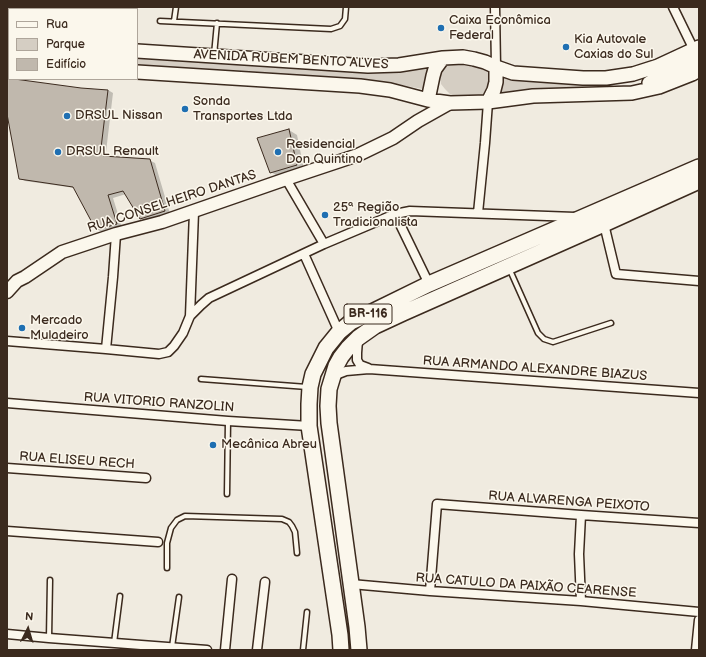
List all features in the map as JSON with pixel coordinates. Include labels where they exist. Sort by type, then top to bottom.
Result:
[{"type":"highway","name":"BR-116","points":[[341,650],[309,426],[310,387],[313,374],[326,348],[339,332],[351,322],[430,284],[699,167]]},
{"type":"highway","name":"BR-116","points":[[359,650],[329,423],[329,389],[336,366],[341,357],[358,338],[375,326],[403,312],[604,224],[699,180]]},
{"type":"highway","points":[[684,188],[699,185]]},
{"type":"main road","name":"AVENIDA RUBEM BENTO ALVES","points":[[138,51],[368,66],[399,65],[443,58],[463,57],[485,62],[513,73],[583,78],[606,78],[633,74],[697,51]]},
{"type":"main road","points":[[632,92],[697,51]]},
{"type":"main road","points":[[424,102],[436,69],[443,58]]},
{"type":"main road","points":[[488,102],[496,82],[496,67]]},
{"type":"main road","name":"AVENIDA RUBEM BENTO ALVES","points":[[138,72],[360,86],[390,90],[424,102],[450,103],[488,102],[534,96],[632,92],[659,87],[699,70]]},
{"type":"street","points":[[495,7],[496,67]]},
{"type":"street","points":[[673,7],[697,51]]},
{"type":"street","points":[[418,122],[424,102]]},
{"type":"street","points":[[478,213],[488,102]]},
{"type":"street","name":"RUA CONSELHEIRO DANTAS","points":[[7,292],[17,281],[25,278],[62,252],[116,234],[194,212],[358,155],[393,138],[450,103]]},
{"type":"street","points":[[286,179],[324,244]]},
{"type":"street","points":[[190,316],[210,298],[324,244],[395,214],[410,211],[582,218]]},
{"type":"street","points":[[7,341],[158,354],[168,352],[183,333],[190,316],[194,212]]},
{"type":"street","points":[[395,214],[430,284]]},
{"type":"street","points":[[604,224],[616,274],[699,281]]},
{"type":"street","points":[[106,349],[116,234]]},
{"type":"street","points":[[304,254],[339,332]]},
{"type":"street","name":"RUA CONSELHEIRO DANTAS","points":[[7,299],[22,284],[25,278]]},
{"type":"street","points":[[358,338],[357,360],[360,365],[369,369]]},
{"type":"street","name":"RUA ARMANDO ALEXANDRE BIAZUS","points":[[332,377],[346,371],[369,369],[699,393]]},
{"type":"street","name":"RUA VITORIO RANZOLIN","points":[[7,403],[309,426]]},
{"type":"street","name":"RUA ELISEU RECH","points":[[7,468],[146,478]]},
{"type":"street","name":"RUA ALVARENGA PEIXOTO","points":[[430,591],[437,504],[581,516],[699,523]]},
{"type":"street","points":[[581,516],[579,554],[581,601]]},
{"type":"street","points":[[7,531],[158,542]]},
{"type":"street","points":[[225,650],[232,579]]},
{"type":"street","points":[[257,650],[265,582]]},
{"type":"street","name":"RUA CATULO DA PAIXÃO CEARENSE","points":[[351,584],[581,601],[699,612]]},
{"type":"street","points":[[696,650],[699,620]]},
{"type":"street","points":[[7,634],[114,643],[134,647],[172,647],[207,650]]},
{"type":"lane","points":[[174,21],[176,7]]},
{"type":"lane","points":[[160,21],[331,29],[340,26],[344,19],[346,7]]},
{"type":"lane","points":[[214,56],[217,24]]},
{"type":"lane","points":[[508,266],[538,333],[544,340],[553,342],[611,322]]},
{"type":"lane","points":[[202,379],[310,387]]},
{"type":"lane","points":[[227,494],[228,421]]},
{"type":"lane","points":[[167,568],[167,543],[171,528],[177,520],[185,516],[282,519],[289,522],[295,532],[297,553]]},
{"type":"lane","points":[[158,542],[167,543]]},
{"type":"lane","points":[[49,638],[50,580]]},
{"type":"lane","points":[[114,643],[120,596]]},
{"type":"lane","points":[[172,647],[179,597]]},
{"type":"lane","points":[[303,650],[307,612]]},
{"type":"green space","points":[[138,55],[428,65],[426,78],[428,90],[391,83],[357,79],[138,65]]},
{"type":"green space","points":[[455,62],[484,67],[488,71],[490,79],[489,87],[485,94],[480,97],[458,97],[450,94],[445,89],[441,84],[440,76],[443,69],[449,63]]},
{"type":"green space","points":[[501,77],[606,86],[498,96]]},
{"type":"building","name":"DRSUL Renault","points":[[7,78],[8,80],[22,80],[108,90],[101,148],[103,156],[150,159],[165,211],[140,219],[123,191],[108,195],[117,224],[96,230],[73,187],[19,179],[7,114]]},
{"type":"building","name":"Residencial Don Quintino","points":[[289,129],[297,165],[270,173],[257,138]]},
{"type":"place","name":"Caixa Econômica Federal","points":[[441,28]]},
{"type":"place","name":"Kia Autovale Caxias do Sul","points":[[566,47]]},
{"type":"place","name":"Sonda Transportes Ltda","points":[[185,109]]},
{"type":"place","name":"DRSUL Nissan","points":[[67,116]]},
{"type":"place","name":"DRSUL Renault","points":[[58,152]]},
{"type":"place","name":"Residencial Don Quintino","points":[[278,152]]},
{"type":"place","name":"25ª Região Tradicionalista","points":[[325,215]]},
{"type":"place","name":"Mercado Muladeiro","points":[[22,328]]},
{"type":"place","name":"Mecânica Abreu","points":[[213,445]]}]
